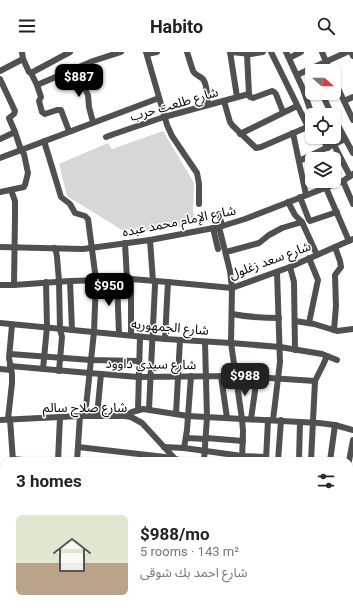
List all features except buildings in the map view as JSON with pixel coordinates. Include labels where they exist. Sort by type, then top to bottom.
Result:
[{"type":"street","points":[[31,73],[70,52]]},
{"type":"street","points":[[37,85],[98,59],[121,52]]},
{"type":"street","points":[[157,52],[147,53],[164,117],[172,136],[197,173],[199,184],[199,204]]},
{"type":"street","points":[[187,52],[194,74],[205,83],[208,105]]},
{"type":"street","points":[[237,97],[231,52],[247,54],[263,52]]},
{"type":"street","points":[[271,52],[297,106],[305,118]]},
{"type":"street","points":[[301,52],[288,55],[310,108]]},
{"type":"street","points":[[322,52],[326,62]]},
{"type":"street","points":[[297,76],[347,52]]},
{"type":"street","points":[[351,52],[353,56]]},
{"type":"street","points":[[247,54],[249,94]]},
{"type":"street","points":[[0,71],[23,55],[29,72],[37,85],[41,97],[39,100],[42,112],[45,114],[60,110],[69,131]]},
{"type":"street","points":[[75,69],[88,95],[88,104],[93,122]]},
{"type":"street","points":[[0,79],[15,111],[9,118],[26,160],[28,176],[24,187],[0,192]]},
{"type":"street","name":"شارع طلعت حرب","points":[[106,137],[164,117],[249,94],[250,97],[253,98],[272,91],[274,92],[283,112]]},
{"type":"street","points":[[341,95],[353,120]]},
{"type":"street","points":[[344,101],[353,97]]},
{"type":"street","points":[[0,158],[159,98]]},
{"type":"street","points":[[224,101],[232,125],[253,146],[257,148],[305,128]]},
{"type":"street","points":[[240,134],[297,106]]},
{"type":"street","points":[[341,131],[353,153]]},
{"type":"street","points":[[0,139],[15,132]]},
{"type":"street","points":[[293,133],[299,162],[303,196],[309,220],[310,221],[336,212]]},
{"type":"street","points":[[321,152],[345,139]]},
{"type":"street","points":[[44,141],[60,197],[70,204],[75,213],[85,216],[88,219],[96,280],[94,332],[77,457]]},
{"type":"street","points":[[331,146],[351,175]]},
{"type":"street","points":[[299,162],[305,160]]},
{"type":"street","name":"شارع الإمام محمد عبده","points":[[343,181],[351,175]]},
{"type":"street","points":[[343,181],[353,204]]},
{"type":"street","name":"شارع الإمام محمد عبده","points":[[0,247],[76,249],[150,240],[218,227],[245,219],[323,188]]},
{"type":"street","points":[[326,188],[336,212],[351,240]]},
{"type":"street","points":[[11,190],[15,201],[14,285]]},
{"type":"street","points":[[288,202],[295,215],[302,222],[317,255]]},
{"type":"street","points":[[218,249],[219,214]]},
{"type":"street","points":[[226,252],[259,243],[269,235],[282,228],[302,222]]},
{"type":"street","points":[[218,227],[226,252],[232,288],[231,343],[237,376],[242,419],[242,457]]},
{"type":"street","points":[[149,409],[155,285],[153,281],[150,240]]},
{"type":"street","name":"شارع سعد زغلول","points":[[0,285],[59,281],[129,279],[232,288],[277,272],[351,240]]},
{"type":"street","points":[[125,243],[129,279],[131,335]]},
{"type":"street","points":[[334,330],[336,306],[335,276],[336,272],[341,267],[335,247]]},
{"type":"street","points":[[54,248],[57,257],[60,329],[62,337],[59,371]]},
{"type":"street","points":[[309,258],[318,280],[309,323]]},
{"type":"street","points":[[290,266],[294,282],[295,350]]},
{"type":"street","points":[[266,457],[270,420],[280,362],[277,272]]},
{"type":"street","points":[[117,280],[119,334]]},
{"type":"street","points":[[70,281],[72,330]]},
{"type":"street","points":[[43,369],[46,328],[46,282]]},
{"type":"street","points":[[165,339],[168,282]]},
{"type":"street","points":[[232,314],[250,317],[278,318]]},
{"type":"street","points":[[295,322],[320,325],[340,331],[353,329]]},
{"type":"street","name":"شارع الجمهوريه","points":[[0,323],[153,338],[280,347],[316,353],[337,360]]},
{"type":"street","points":[[12,325],[10,354],[12,383],[9,419],[13,457]]},
{"type":"street","points":[[138,410],[138,361],[140,336]]},
{"type":"street","points":[[176,414],[180,340]]},
{"type":"street","points":[[204,457],[207,417],[205,342]]},
{"type":"street","points":[[10,354],[91,360],[138,361]]},
{"type":"street","points":[[311,457],[315,381],[327,356]]},
{"type":"street","name":"شارع سيدى داوود","points":[[0,369],[43,369],[138,377],[237,376],[315,381]]},
{"type":"street","points":[[97,416],[101,374]]},
{"type":"street","points":[[184,448],[187,430],[191,376]]},
{"type":"street","points":[[221,376],[227,418]]},
{"type":"street","points":[[251,419],[257,377]]},
{"type":"street","points":[[125,416],[138,410],[149,409],[188,416],[313,422],[353,430]]},
{"type":"street","name":"شارع صلاح سالم","points":[[0,420],[83,416],[131,417],[142,423],[173,457]]},
{"type":"street","points":[[58,457],[60,417]]},
{"type":"street","points":[[278,457],[281,420]]},
{"type":"street","points":[[299,457],[300,422]]},
{"type":"street","points":[[331,457],[335,426]]},
{"type":"street","points":[[186,438],[243,441]]},
{"type":"street","points":[[350,457],[353,440]]},
{"type":"street","points":[[78,447],[150,457]]},
{"type":"street","points":[[164,447],[205,451],[233,457]]},
{"type":"shaded area","points":[[163,131],[194,183],[193,211],[196,224],[149,231],[122,230],[67,196],[59,164],[108,143],[112,149]]}]
